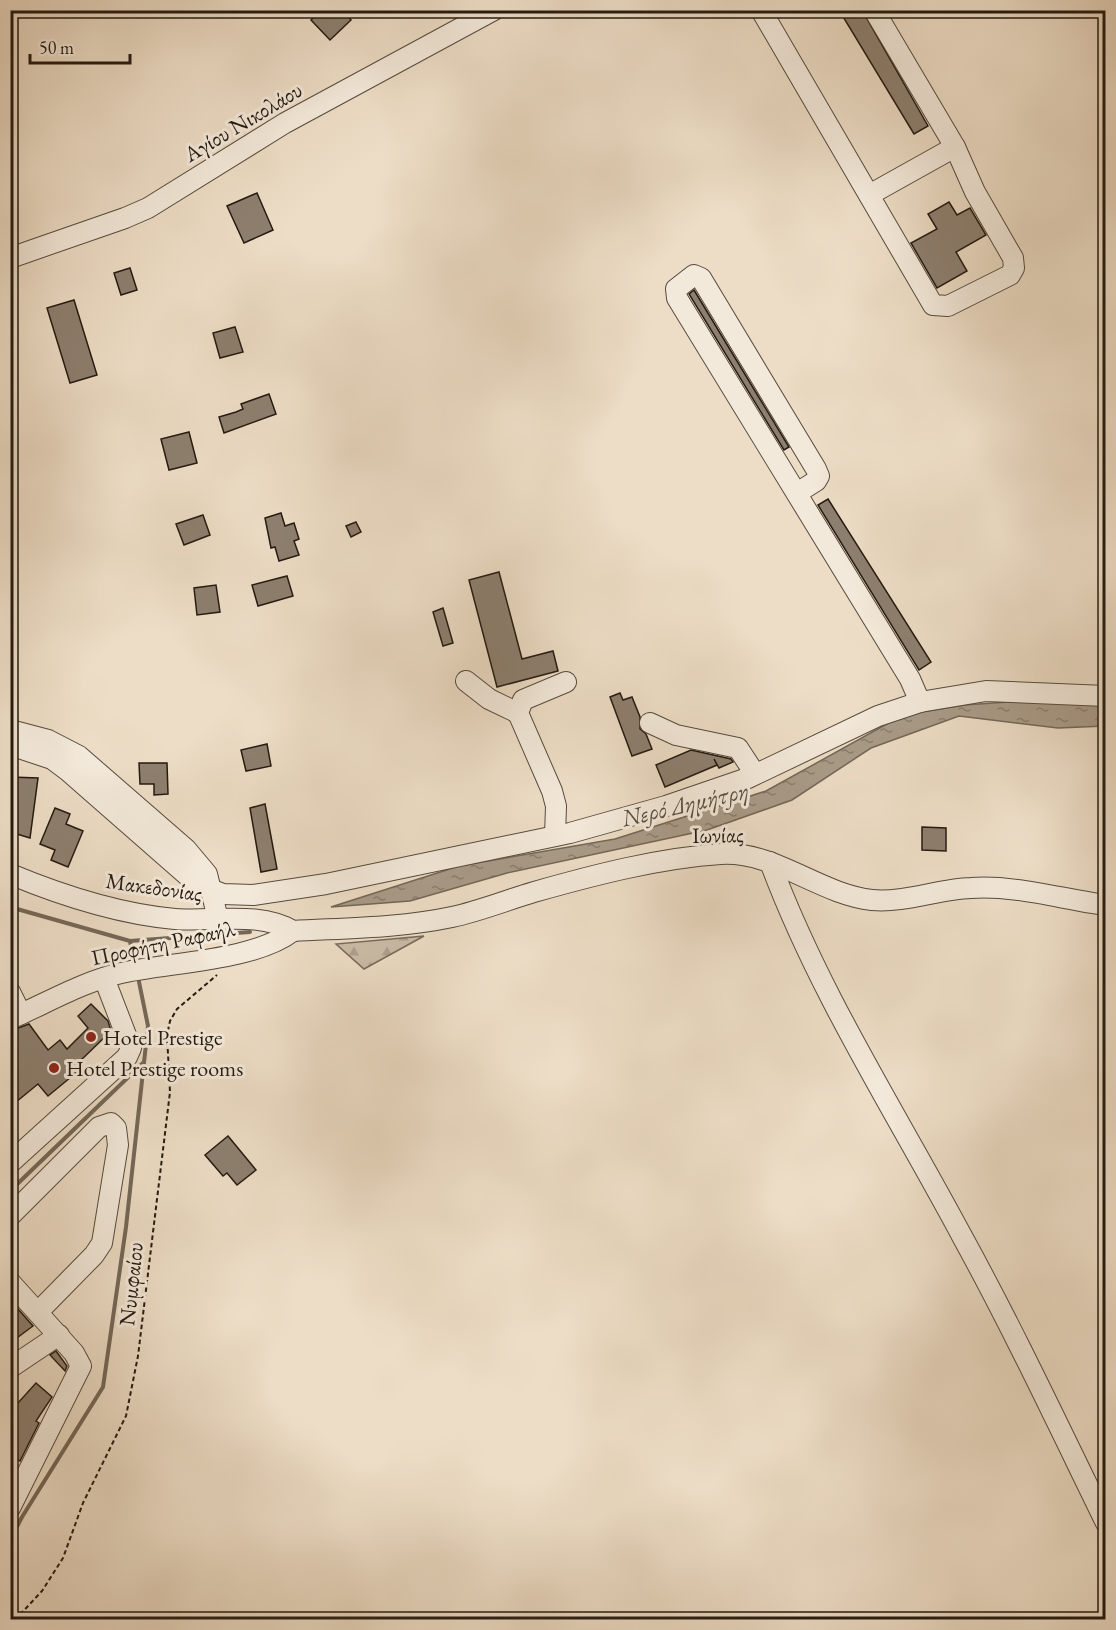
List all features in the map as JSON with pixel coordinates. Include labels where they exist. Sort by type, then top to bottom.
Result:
[{"type":"street","name":"Αγίου Νικολάου","points":[[10,258],[148,208],[285,123],[494,10]]},
{"type":"street","points":[[761,10],[933,304],[948,306],[1010,275],[1014,268],[1013,258],[975,192],[955,147],[874,10]]},
{"type":"street","points":[[869,195],[955,147]]},
{"type":"street","points":[[797,493],[816,481],[819,476],[816,469],[701,278],[694,275],[676,289],[677,298],[910,679],[920,702]]},
{"type":"street","points":[[466,681],[489,699],[518,713],[552,791],[556,806],[555,836]]},
{"type":"street","points":[[518,713],[523,700],[566,682]]},
{"type":"street","points":[[10,746],[51,759],[68,771],[185,874],[212,891],[233,895],[253,895],[326,884],[555,836],[666,806],[755,774],[878,716],[920,702],[986,691],[1106,696]]},
{"type":"street","points":[[650,723],[676,735],[738,748],[755,774]]},
{"type":"street","points":[[10,730],[61,745],[93,766],[186,849],[207,874],[218,919]]},
{"type":"street","name":"Ιωνίας","points":[[293,931],[414,924],[463,914],[534,892],[608,874],[704,856],[744,855],[770,862],[833,889],[872,900],[894,901],[933,892],[972,888],[1017,889],[1106,905]]},
{"type":"street","points":[[770,862],[793,919],[856,1045],[964,1239],[1106,1522]]},
{"type":"street","name":"Μακεδονίας","points":[[10,874],[56,892],[137,914],[176,919],[272,922],[293,931]]},
{"type":"street","name":"Προφήτη Ραφαήλ","points":[[16,1016],[104,978],[240,952],[271,944],[293,931]]},
{"type":"street","points":[[10,1164],[127,1056],[131,1048],[104,978]]},
{"type":"street","points":[[10,992],[16,1016]]},
{"type":"street","points":[[10,1216],[99,1127],[111,1123],[116,1128],[118,1144],[102,1243],[94,1255],[38,1312]]},
{"type":"street","points":[[10,1282],[59,1335],[81,1366],[10,1508]]},
{"type":"street","points":[[10,1368],[59,1335]]},
{"type":"path","name":"Νυμφαίου","points":[[15,1620],[42,1591],[63,1558],[83,1503],[126,1416],[138,1356],[170,1092],[167,1035],[177,1009],[196,990],[223,970]]},
{"type":"green space","points":[[424,936],[364,969],[336,944]]},
{"type":"water","points":[[1023,701],[1105,705],[1105,726],[1058,728],[959,716],[871,748],[792,800],[707,830],[507,873],[410,901],[331,907],[459,866],[615,839],[766,791],[903,715],[965,705]]},
{"type":"building","points":[[321,10],[343,10],[351,20],[330,40],[311,20]]},
{"type":"building","points":[[839,10],[862,10],[928,126],[914,134]]},
{"type":"building","points":[[257,193],[273,230],[244,243],[227,206]]},
{"type":"building","points":[[949,202],[957,215],[970,208],[986,235],[956,252],[967,271],[937,288],[911,243],[937,229],[928,214]]},
{"type":"building","points":[[130,268],[137,290],[121,295],[114,273]]},
{"type":"building","points":[[694,290],[789,447],[784,450],[689,294]]},
{"type":"building","points":[[74,300],[97,375],[70,383],[47,308]]},
{"type":"building","points":[[235,327],[243,352],[220,358],[213,333]]},
{"type":"building","points":[[269,394],[276,414],[224,433],[219,417],[243,409],[241,404]]},
{"type":"building","points":[[189,432],[197,463],[169,470],[161,439]]},
{"type":"building","points":[[828,499],[931,662],[919,670],[818,505]]},
{"type":"building","points":[[281,513],[285,526],[294,523],[299,539],[294,541],[299,555],[279,561],[275,547],[271,548],[265,518]]},
{"type":"building","points":[[203,515],[210,535],[184,545],[176,524]]},
{"type":"building","points":[[356,522],[361,532],[351,537],[346,526]]},
{"type":"building","points":[[499,572],[522,659],[553,651],[558,671],[497,687],[469,580]]},
{"type":"building","points":[[287,576],[293,596],[258,606],[252,585]]},
{"type":"building","points":[[216,585],[220,612],[197,615],[194,588]]},
{"type":"building","points":[[443,608],[453,643],[443,646],[433,612]]},
{"type":"building","points":[[620,693],[623,700],[632,697],[640,717],[640,729],[646,734],[652,749],[632,756],[610,697]]},
{"type":"building","points":[[267,744],[271,766],[246,771],[241,750]]},
{"type":"building","points":[[691,750],[731,759],[733,762],[719,768],[714,759],[717,765],[665,787],[656,765]]},
{"type":"building","points":[[139,763],[167,763],[168,794],[154,795],[154,784],[140,784]]},
{"type":"building","points":[[10,777],[38,778],[30,838],[10,832]]},
{"type":"building","points":[[265,804],[277,869],[261,872],[250,808]]},
{"type":"building","points":[[55,808],[70,814],[66,824],[83,831],[68,867],[51,860],[55,850],[40,844]]},
{"type":"building","points":[[922,827],[946,828],[946,851],[922,850]]},
{"type":"building","points":[[91,1004],[108,1021],[111,1031],[78,1063],[82,1068],[48,1096],[38,1084],[10,1107],[10,1078],[18,1072],[10,1061],[10,1031],[29,1024],[48,1050],[60,1040],[67,1049],[88,1028],[78,1016]]},
{"type":"building","points":[[228,1136],[256,1170],[237,1185],[227,1173],[223,1176],[205,1155]]},
{"type":"building","points":[[10,1300],[33,1326],[10,1343]]},
{"type":"building","points":[[56,1351],[67,1366],[65,1371],[50,1355]]},
{"type":"building","points":[[36,1383],[52,1397],[36,1421],[39,1423],[20,1461],[10,1456],[10,1396],[18,1403]]},
{"type":"waterway","name":"Νερό Δημήτρη","points":[[10,907],[130,941],[250,932]]},
{"type":"waterway","points":[[130,941],[132,951]]},
{"type":"waterway","points":[[10,1540],[103,1387],[126,1227],[148,1026],[138,977]]},
{"type":"waterway","points":[[10,1191],[144,1062]]},
{"type":"place","name":"Hotel Prestige","points":[[91,1037]]},
{"type":"place","name":"Hotel Prestige rooms","points":[[54,1068]]}]
